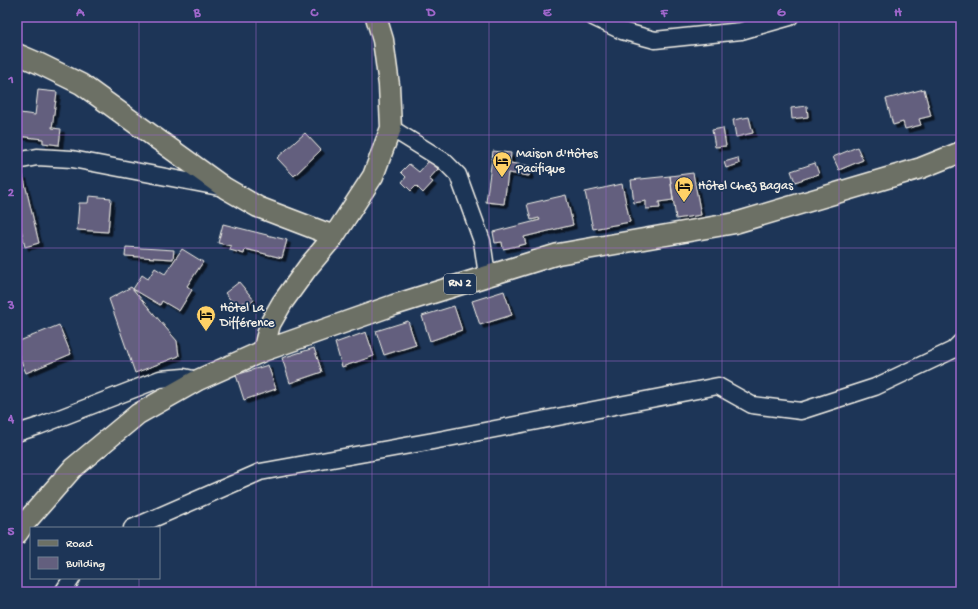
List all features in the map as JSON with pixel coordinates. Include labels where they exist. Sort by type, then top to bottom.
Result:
[{"type":"main road","points":[[263,351],[270,324],[282,303],[308,267],[334,236],[373,176],[391,128],[389,85],[383,40],[376,17]]},
{"type":"main road","points":[[17,54],[81,84],[225,188],[258,207],[334,236]]},
{"type":"main road","name":"RN 2","points":[[17,534],[73,468],[138,414],[198,380],[263,351],[394,305],[558,254],[735,223],[921,168],[961,152]]},
{"type":"street","points":[[593,17],[622,31],[655,40],[741,31],[790,17]]},
{"type":"street","points":[[391,128],[444,161],[458,175],[482,241],[487,276]]},
{"type":"street","points":[[17,161],[37,157],[72,158],[225,188]]},
{"type":"street","points":[[134,527],[260,472],[433,441],[718,386],[752,404],[800,411],[875,387],[953,350],[961,342]]},
{"type":"street","points":[[17,433],[39,426],[160,379],[184,377],[198,380]]},
{"type":"street","points":[[63,592],[71,579]]},
{"type":"building","points":[[924,89],[931,116],[919,119],[921,125],[905,129],[903,122],[893,125],[886,99]]},
{"type":"building","points":[[38,90],[57,92],[52,128],[61,129],[59,145],[43,143],[43,139],[17,136],[20,113],[35,115]]},
{"type":"building","points":[[807,106],[808,117],[792,119],[791,108]]},
{"type":"building","points":[[749,117],[753,133],[736,137],[733,120]]},
{"type":"building","points":[[723,128],[726,146],[715,147],[712,130]]},
{"type":"building","points":[[305,133],[321,150],[294,176],[277,158]]},
{"type":"building","points":[[857,147],[863,160],[839,170],[833,157]]},
{"type":"building","points":[[493,151],[511,153],[510,163],[531,166],[529,176],[508,173],[504,204],[486,202]]},
{"type":"building","points":[[738,158],[739,164],[726,168],[724,162]]},
{"type":"building","points":[[429,161],[438,169],[429,179],[433,182],[423,193],[416,186],[411,191],[402,182],[406,177],[401,172],[409,164],[419,172]]},
{"type":"building","points":[[815,163],[819,174],[795,182],[791,171]]},
{"type":"building","points":[[693,173],[701,215],[676,219],[670,176]]},
{"type":"building","points":[[23,175],[39,243],[25,247],[19,220],[17,220],[17,177]]},
{"type":"building","points":[[670,176],[673,200],[659,202],[660,208],[646,209],[646,201],[634,203],[631,180]]},
{"type":"building","points":[[622,184],[630,222],[593,229],[585,192]]},
{"type":"building","points":[[566,195],[573,225],[524,237],[526,244],[503,249],[502,242],[495,243],[493,232],[540,220],[539,218],[531,220],[527,204]]},
{"type":"building","points":[[89,196],[111,198],[108,232],[77,230],[79,203],[88,203]]},
{"type":"building","points":[[223,224],[287,240],[282,258],[245,249],[244,254],[230,250],[231,246],[218,243]]},
{"type":"building","points":[[126,247],[174,250],[173,259],[125,256]]},
{"type":"building","points":[[182,249],[203,262],[187,286],[192,290],[179,311],[162,301],[160,305],[133,289],[142,275],[148,279],[155,268],[165,274]]},
{"type":"building","points":[[239,282],[254,300],[247,306],[244,302],[236,307],[225,293]]},
{"type":"building","points":[[131,287],[177,341],[179,356],[135,373],[109,299]]},
{"type":"building","points":[[504,291],[512,315],[480,325],[472,301]]},
{"type":"building","points":[[454,306],[462,330],[430,341],[422,316]]},
{"type":"building","points":[[408,321],[416,345],[384,355],[376,331]]},
{"type":"building","points":[[59,325],[71,354],[26,373],[17,351],[17,342]]},
{"type":"building","points":[[366,332],[374,356],[342,367],[335,343]]},
{"type":"building","points":[[314,348],[322,372],[290,383],[282,358]]},
{"type":"building","points":[[268,365],[276,389],[244,400],[236,375]]},
{"type":"place","name":"Maison d'Hôtes Pacifique","points":[[502,178]]},
{"type":"place","name":"Hôtel Chez Bagas","points":[[684,203]]},
{"type":"place","name":"Hôtel La Différence","points":[[206,332]]}]
